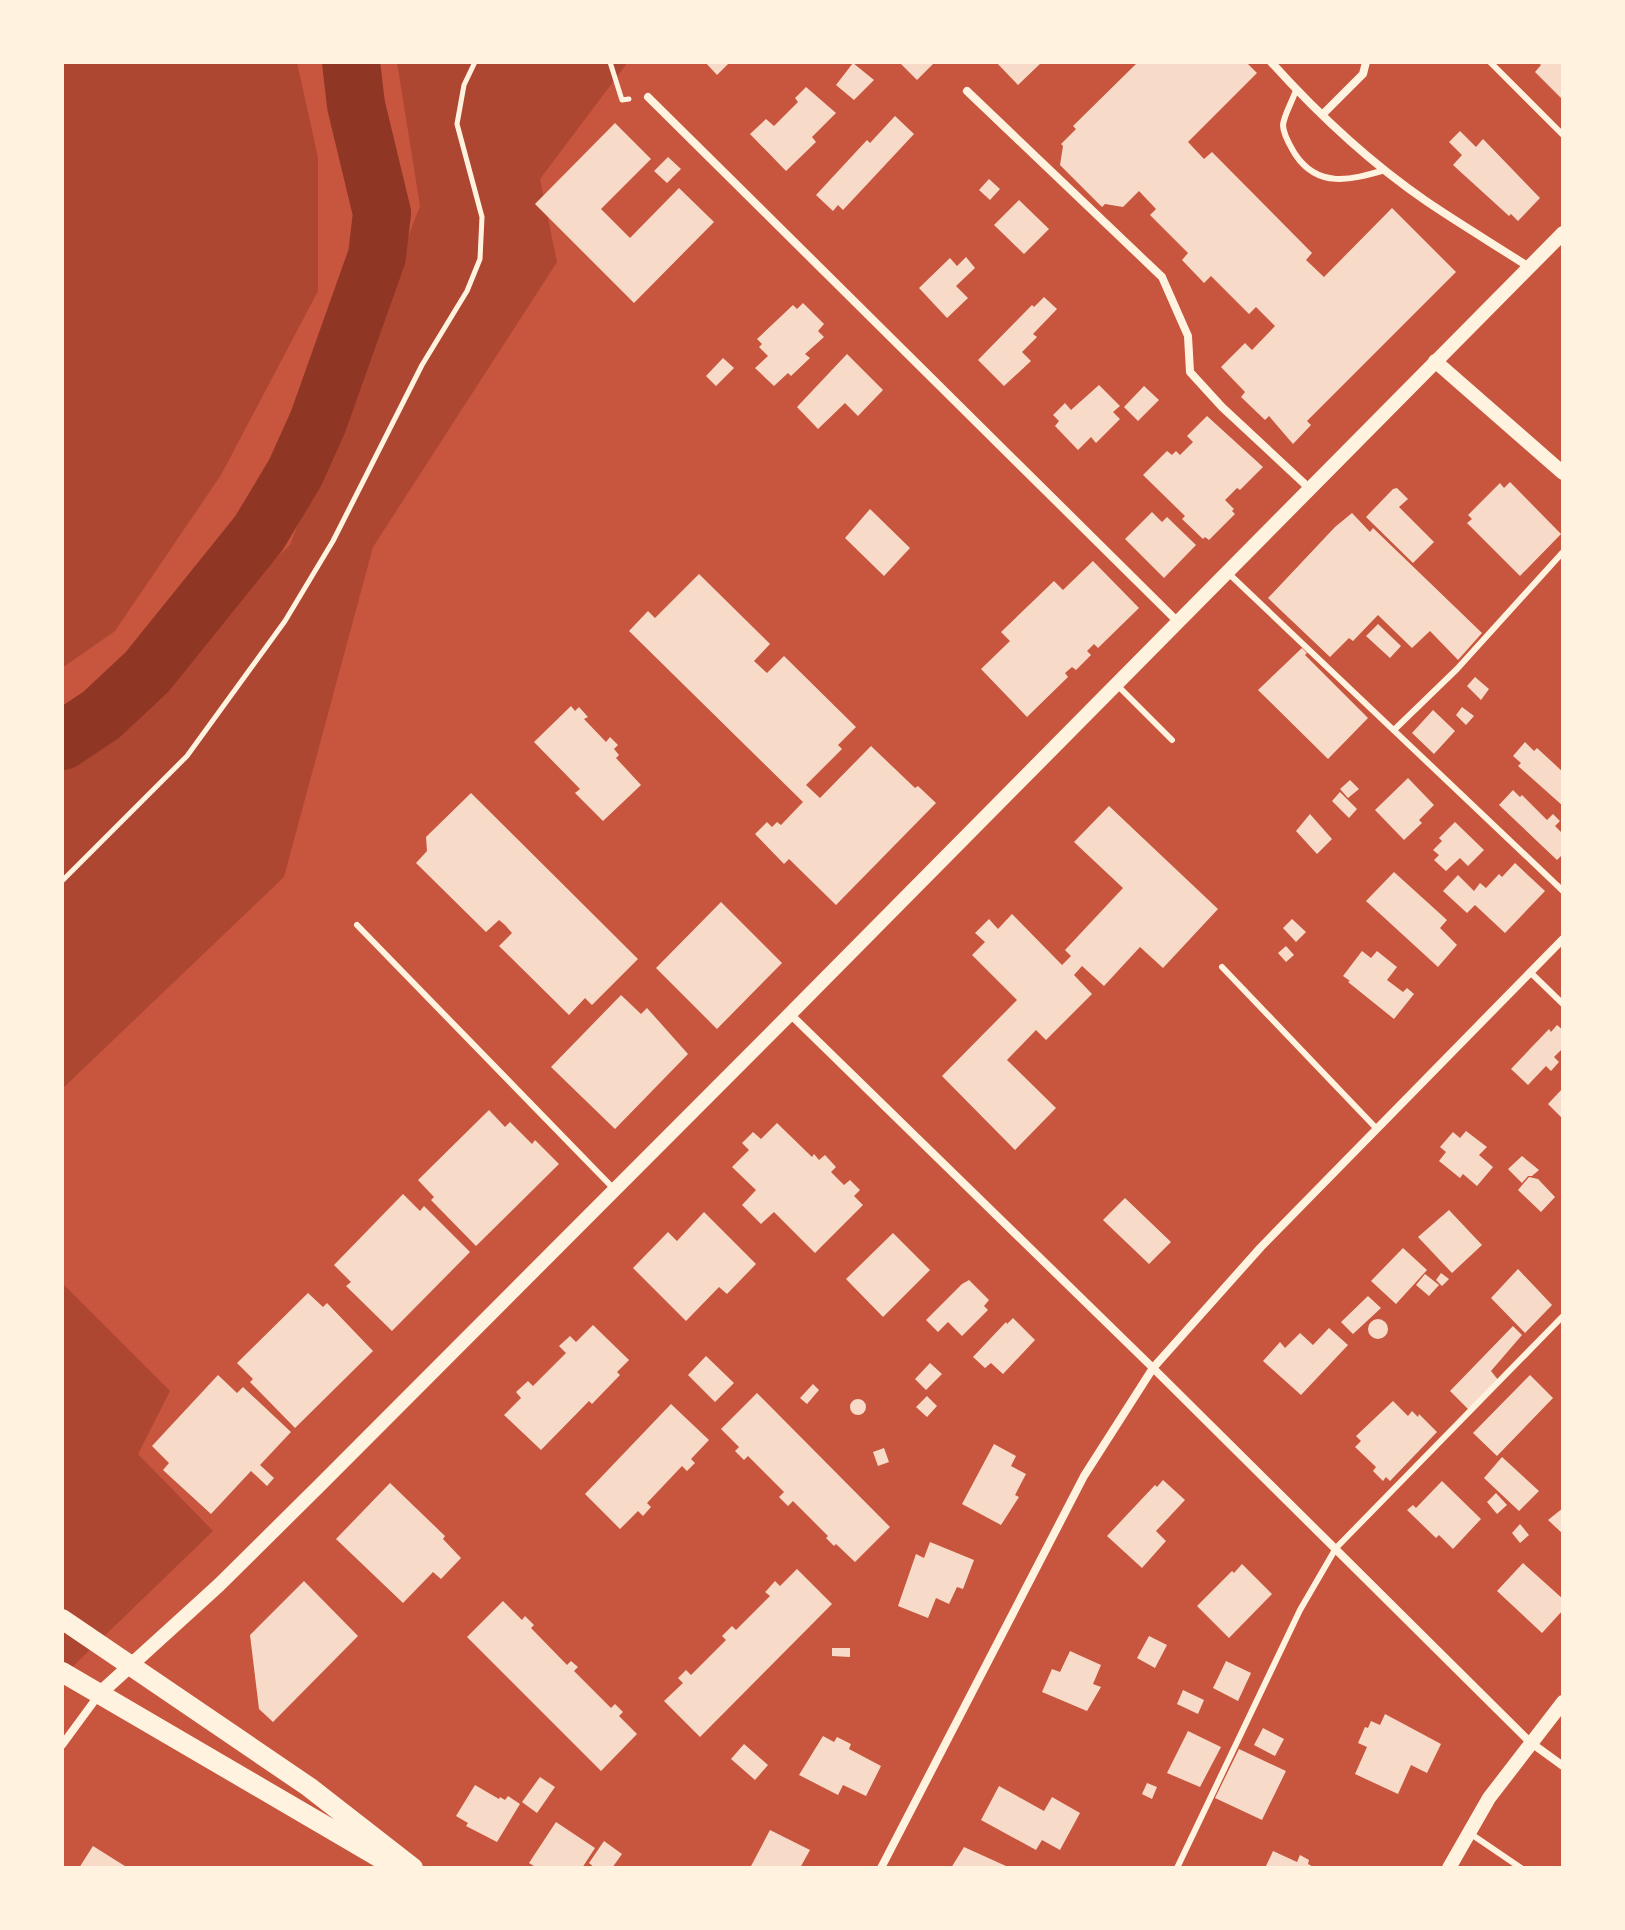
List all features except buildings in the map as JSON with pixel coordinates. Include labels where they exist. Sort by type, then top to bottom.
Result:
[{"type":"main road","points":[[62,1619],[309,1787],[413,1868]]},
{"type":"main road","points":[[62,1672],[397,1868]]},
{"type":"street","points":[[1271,62],[1296,90],[1385,170],[1425,200],[1529,267]]},
{"type":"street","points":[[1323,114],[1363,74],[1366,62]]},
{"type":"street","points":[[967,91],[1162,277],[1188,336],[1190,372],[1222,407],[1309,488]]},
{"type":"street","points":[[648,97],[1178,622]]},
{"type":"street","points":[[62,1745],[98,1695],[219,1585],[1563,233]]},
{"type":"street","points":[[1435,361],[1563,473]]},
{"type":"street","points":[[881,1868],[1084,1476],[1153,1368],[1224,1287],[1563,939]]},
{"type":"street","points":[[790,1014],[1530,1742],[1563,1766]]},
{"type":"street","points":[[1449,1868],[1489,1798],[1563,1702]]},
{"type":"lane","points":[[1490,62],[1563,135]]},
{"type":"lane","points":[[1296,90],[1283,125],[1289,145],[1305,169],[1328,179],[1352,180],[1385,170]]},
{"type":"lane","points":[[1394,730],[1457,669],[1563,552]]},
{"type":"lane","points":[[1226,571],[1563,891]]},
{"type":"lane","points":[[1116,684],[1172,740]]},
{"type":"lane","points":[[357,925],[614,1189]]},
{"type":"lane","points":[[1222,967],[1376,1128]]},
{"type":"lane","points":[[1530,972],[1563,1004]]},
{"type":"lane","points":[[1177,1868],[1300,1610],[1336,1548],[1563,1316]]},
{"type":"lane","points":[[1469,1833],[1521,1868]]},
{"type":"path","points":[[62,881],[187,756],[285,621],[333,541],[422,365],[467,291],[480,259],[482,217],[457,124],[464,85],[475,62]]},
{"type":"path","points":[[610,62],[622,100]]},
{"type":"shaded area","points":[[62,62],[297,62],[318,158],[318,291],[221,475],[115,631],[62,668]]},
{"type":"shaded area","points":[[397,62],[628,62],[540,179],[557,262],[373,547],[284,877],[62,1089],[62,757],[290,545],[420,206]]},
{"type":"shaded area","points":[[62,1283],[170,1391],[138,1454],[213,1531],[62,1677]]},
{"type":"waterway","points":[[62,741],[101,715],[147,672],[259,533],[295,473],[318,422],[377,256],[382,213],[356,105],[351,62]]}]
